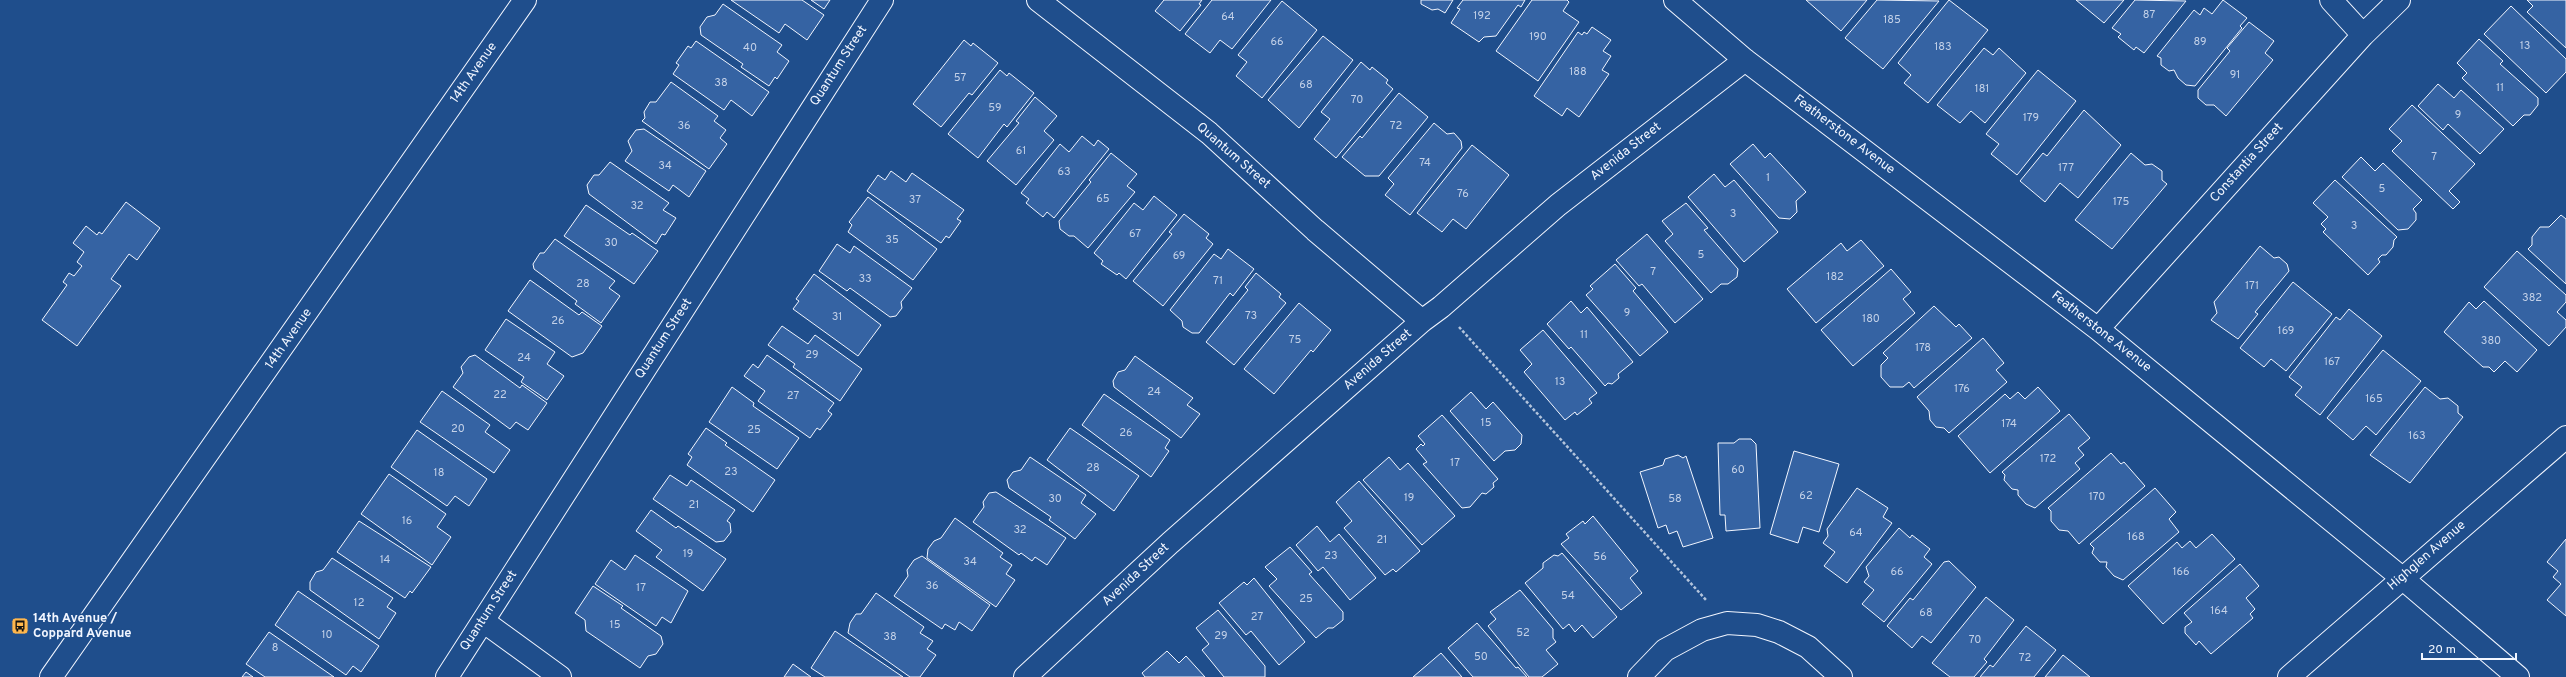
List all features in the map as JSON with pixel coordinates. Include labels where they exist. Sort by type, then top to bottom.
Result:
[{"type":"street","name":"14th Avenue","points":[[51,677],[525,0]]},
{"type":"street","name":"Quantum Street","points":[[446,677],[882,0]]},
{"type":"street","name":"Quantum Street","points":[[1038,0],[1208,133],[1315,230],[1422,321]]},
{"type":"street","name":"Featherstone Avenue","points":[[1675,0],[1745,60],[2098,329],[2402,578],[2518,677]]},
{"type":"street","points":[[2331,0],[2363,35]]},
{"type":"street","name":"Constantia Street","points":[[2098,329],[2363,35],[2399,0]]},
{"type":"street","name":"Avenida Street","points":[[1025,677],[1176,538],[1422,321],[1441,307],[1558,205],[1745,60]]},
{"type":"street","name":"Highglen Avenue","points":[[2289,677],[2566,437]]},
{"type":"street","points":[[483,621],[560,677]]},
{"type":"street","points":[[1639,677],[1665,650],[1702,630],[1727,623],[1757,625],[1779,632],[1808,647],[1841,677]]},
{"type":"path","points":[[1441,307],[1727,623]]},
{"type":"building","points":[[731,0],[802,0],[824,15],[807,40],[785,24],[779,33]]},
{"type":"building","points":[[811,0],[830,0],[824,9]]},
{"type":"building","points":[[1164,0],[1202,0],[1199,4],[1201,5],[1180,31],[1155,11]]},
{"type":"building","points":[[1212,0],[1271,0],[1232,49],[1220,40],[1210,53],[1185,34]]},
{"type":"building","points":[[1421,0],[1453,0],[1445,13],[1438,9],[1432,10],[1421,4]]},
{"type":"building","points":[[1463,0],[1525,0],[1521,7],[1518,5],[1496,36],[1484,37],[1479,42],[1451,23],[1460,9],[1457,8]]},
{"type":"building","points":[[1532,0],[1567,0],[1569,2],[1563,11],[1579,22],[1538,81],[1496,51]]},
{"type":"building","points":[[1806,0],[1867,0],[1841,31]]},
{"type":"building","points":[[1877,0],[1939,1],[1883,69],[1845,38]]},
{"type":"building","points":[[1949,0],[1988,30],[1928,103],[1904,83],[1911,75],[1898,63]]},
{"type":"building","points":[[2076,0],[2124,0],[2104,23]]},
{"type":"building","points":[[2135,0],[2186,1],[2144,53],[2136,47],[2134,50],[2118,37],[2121,34],[2112,28]]},
{"type":"building","points":[[2223,0],[2247,18],[2240,26],[2242,28],[2195,86],[2186,85],[2178,78],[2174,70],[2169,71],[2161,65],[2161,58],[2157,56],[2194,10],[2200,15],[2204,8],[2212,14]]},
{"type":"building","points":[[2527,0],[2566,0],[2566,48],[2527,12],[2533,6]]},
{"type":"building","points":[[1282,1],[1317,30],[1262,98],[1236,76],[1247,62],[1238,55]]},
{"type":"building","points":[[723,4],[782,45],[777,52],[789,61],[777,79],[775,77],[769,86],[741,67],[743,64],[701,35],[700,27],[707,17],[715,15]]},
{"type":"building","points":[[2511,6],[2566,59],[2566,72],[2546,93],[2484,34]]},
{"type":"building","points":[[2249,22],[2274,41],[2265,53],[2273,60],[2226,116],[2214,105],[2206,105],[2198,98],[2198,90],[2230,51],[2227,48]]},
{"type":"building","points":[[1592,27],[1611,40],[1603,51],[1611,56],[1602,70],[1609,74],[1579,117],[1567,108],[1562,116],[1534,96],[1578,32],[1582,35],[1584,32],[1587,34]]},
{"type":"building","points":[[1323,36],[1353,60],[1299,128],[1268,100]]},
{"type":"building","points":[[2479,39],[2503,61],[2500,64],[2538,98],[2538,105],[2530,115],[2524,115],[2513,126],[2462,78],[2467,73],[2457,63]]},
{"type":"building","points":[[964,40],[971,46],[973,43],[998,63],[972,95],[969,93],[941,127],[913,104]]},
{"type":"building","points":[[696,41],[769,92],[752,116],[731,100],[724,110],[673,74],[679,65],[676,63],[688,46],[691,48]]},
{"type":"building","points":[[1984,48],[1993,55],[1999,48],[2026,73],[1985,123],[1971,111],[1960,123],[1937,105]]},
{"type":"building","points":[[1361,62],[1370,70],[1372,67],[1388,80],[1386,83],[1393,89],[1336,158],[1314,139],[1330,119],[1321,112]]},
{"type":"building","points":[[1000,70],[1007,76],[1009,73],[1034,93],[1007,127],[1004,124],[978,158],[948,134]]},
{"type":"building","points":[[2038,70],[2076,101],[2017,175],[1991,154],[1999,144],[1986,134]]},
{"type":"building","points":[[671,82],[718,116],[714,121],[726,130],[720,138],[727,144],[709,169],[642,121],[645,118],[644,112],[650,102],[656,102]]},
{"type":"building","points":[[2438,84],[2454,98],[2461,90],[2504,129],[2480,154],[2448,124],[2443,130],[2418,106]]},
{"type":"building","points":[[1399,93],[1428,117],[1379,176],[1365,176],[1342,157],[1360,136],[1362,138]]},
{"type":"building","points":[[1035,97],[1057,116],[1044,131],[1054,140],[1016,185],[987,161],[1019,123],[1016,121]]},
{"type":"building","points":[[2412,105],[2475,164],[2449,191],[2460,202],[2453,209],[2392,151],[2402,141],[2389,129]]},
{"type":"building","points":[[2084,110],[2121,145],[2078,198],[2060,183],[2045,202],[2020,181],[2043,153],[2047,156]]},
{"type":"building","points":[[1434,123],[1447,134],[1454,133],[1461,141],[1462,148],[1410,215],[1385,195],[1394,184],[1388,178]]},
{"type":"building","points":[[644,129],[706,171],[689,197],[673,185],[669,191],[625,161],[632,151],[628,141],[636,130]]},
{"type":"building","points":[[1082,136],[1094,146],[1098,140],[1109,149],[1054,218],[1047,212],[1043,217],[1026,203],[1029,199],[1021,193],[1060,144],[1069,152]]},
{"type":"building","points":[[1753,144],[1765,158],[1770,153],[1806,192],[1796,201],[1797,212],[1790,219],[1779,218],[1730,164]]},
{"type":"building","points":[[1472,145],[1509,175],[1466,229],[1453,219],[1442,232],[1417,213]]},
{"type":"building","points":[[1111,153],[1137,174],[1127,186],[1135,192],[1088,248],[1074,236],[1069,236],[1060,229],[1059,221],[1091,182],[1089,180]]},
{"type":"building","points":[[2131,153],[2145,165],[2152,164],[2162,171],[2162,180],[2167,184],[2112,249],[2075,220]]},
{"type":"building","points":[[2361,157],[2375,171],[2383,163],[2422,200],[2413,209],[2416,213],[2416,220],[2408,229],[2398,230],[2342,177]]},
{"type":"building","points":[[610,162],[669,203],[663,210],[676,218],[665,235],[662,234],[656,244],[589,194],[587,185],[594,175],[599,175]]},
{"type":"building","points":[[891,171],[906,182],[912,173],[964,210],[957,219],[961,221],[949,238],[946,236],[941,243],[867,191],[878,175],[885,180]]},
{"type":"building","points":[[1714,174],[1725,187],[1734,180],[1778,232],[1744,262],[1688,197]]},
{"type":"building","points":[[2335,180],[2397,237],[2394,240],[2393,247],[2386,255],[2382,255],[2378,259],[2380,262],[2368,275],[2323,232],[2326,229],[2321,224],[2328,217],[2313,203]]},
{"type":"building","points":[[1154,196],[1177,215],[1126,279],[1119,273],[1117,275],[1101,264],[1103,261],[1094,253],[1134,203],[1143,210]]},
{"type":"building","points":[[868,197],[937,249],[913,280],[848,232],[852,225],[849,222]]},
{"type":"building","points":[[126,202],[160,228],[137,260],[129,254],[111,279],[121,286],[77,346],[42,320],[67,285],[63,282],[69,273],[74,276],[82,266],[77,262],[84,252],[73,243],[86,226],[97,235],[99,232],[102,234]]},
{"type":"building","points":[[1686,203],[1708,228],[1704,230],[1738,269],[1737,277],[1728,284],[1721,284],[1711,293],[1665,241],[1673,234],[1662,221]]},
{"type":"building","points":[[586,205],[630,235],[632,233],[658,251],[634,284],[564,236]]},
{"type":"building","points":[[1184,214],[1209,234],[1206,238],[1213,244],[1163,306],[1133,281],[1172,234],[1169,232]]},
{"type":"building","points":[[2561,215],[2566,219],[2566,284],[2528,249],[2532,245],[2532,237],[2540,227],[2549,227]]},
{"type":"building","points":[[1647,234],[1703,299],[1675,323],[1642,284],[1639,286],[1616,260]]},
{"type":"building","points":[[555,239],[615,281],[609,288],[620,296],[601,323],[575,304],[577,301],[534,269],[533,264],[540,253],[544,253]]},
{"type":"building","points":[[1861,240],[1884,266],[1816,323],[1787,289],[1841,243],[1847,251]]},
{"type":"building","points":[[837,244],[850,253],[854,246],[912,288],[901,302],[902,308],[896,316],[890,317],[850,288],[847,291],[819,271]]},
{"type":"building","points":[[2260,246],[2274,258],[2279,257],[2287,264],[2289,271],[2255,312],[2258,314],[2238,339],[2211,320],[2217,313],[2214,302]]},
{"type":"building","points":[[1228,249],[1254,269],[1233,296],[1230,293],[1199,333],[1192,333],[1183,327],[1182,321],[1170,310],[1214,254],[1221,259]]},
{"type":"building","points":[[2517,251],[2566,295],[2566,302],[2557,312],[2566,320],[2566,327],[2549,346],[2484,287]]},
{"type":"building","points":[[1615,264],[1636,288],[1633,291],[1668,332],[1640,356],[1586,295],[1593,289],[1590,286]]},
{"type":"building","points":[[1891,269],[1911,292],[1903,299],[1915,313],[1853,366],[1821,330]]},
{"type":"building","points":[[1256,273],[1281,294],[1279,297],[1286,303],[1234,365],[1206,342],[1248,290],[1245,287]]},
{"type":"building","points":[[814,274],[881,325],[858,356],[793,309],[799,301],[796,299]]},
{"type":"building","points":[[530,280],[579,315],[582,312],[602,326],[583,353],[572,357],[508,311]]},
{"type":"building","points":[[2293,282],[2332,314],[2286,371],[2271,359],[2264,367],[2240,348]]},
{"type":"building","points":[[1571,301],[1581,313],[1587,307],[1633,362],[1618,374],[1619,378],[1612,384],[1608,383],[1605,386],[1571,347],[1569,349],[1547,324]]},
{"type":"building","points":[[2484,301],[2537,350],[2517,372],[2505,361],[2494,372],[2489,367],[2483,367],[2444,332],[2469,302],[2476,309]]},
{"type":"building","points":[[1299,303],[1331,330],[1313,352],[1311,350],[1274,394],[1244,369]]},
{"type":"building","points":[[1934,306],[1956,327],[1959,324],[1972,338],[1914,388],[1909,382],[1903,387],[1890,387],[1881,377],[1881,365],[1888,358],[1883,353]]},
{"type":"building","points":[[2349,309],[2382,336],[2320,415],[2295,395],[2302,387],[2289,377],[2336,317],[2340,320]]},
{"type":"building","points":[[506,319],[555,352],[547,364],[564,376],[547,400],[521,382],[524,377],[485,350]]},
{"type":"building","points":[[782,326],[808,344],[815,335],[862,369],[840,401],[793,367],[795,364],[768,345]]},
{"type":"building","points":[[1543,330],[1597,393],[1589,399],[1592,403],[1577,415],[1575,412],[1565,420],[1524,372],[1532,364],[1520,350]]},
{"type":"building","points":[[1983,338],[2004,363],[1996,370],[2007,382],[1949,433],[1944,428],[1936,427],[1930,420],[1929,411],[1917,397]]},
{"type":"building","points":[[2383,350],[2421,381],[2376,435],[2366,426],[2353,440],[2327,418]]},
{"type":"building","points":[[475,355],[520,388],[522,385],[547,403],[528,430],[516,422],[510,429],[453,387],[463,373],[461,367],[469,357]]},
{"type":"building","points":[[767,355],[834,403],[828,411],[832,414],[820,430],[817,428],[810,438],[758,401],[765,391],[744,376],[753,364],[758,368]]},
{"type":"building","points":[[1135,356],[1193,398],[1187,405],[1200,414],[1181,438],[1114,387],[1113,381],[1118,372],[1125,370]]},
{"type":"building","points":[[732,387],[754,403],[753,406],[799,438],[777,469],[709,422]]},
{"type":"building","points":[[2038,387],[2060,411],[1990,473],[1958,436],[2005,394],[2010,399],[2018,392],[2025,399]]},
{"type":"building","points":[[2425,387],[2440,399],[2448,398],[2458,406],[2458,413],[2463,417],[2410,483],[2370,455]]},
{"type":"building","points":[[442,391],[490,425],[485,432],[510,450],[494,473],[420,422]]},
{"type":"building","points":[[1471,392],[1486,409],[1493,402],[1522,435],[1521,444],[1515,450],[1505,451],[1494,461],[1450,411]]},
{"type":"building","points":[[1104,394],[1170,440],[1165,448],[1169,451],[1151,477],[1082,425]]},
{"type":"building","points":[[2069,414],[2090,438],[2078,448],[2084,455],[2075,463],[2080,469],[2035,508],[2026,504],[2018,495],[2018,490],[2012,489],[2004,480],[2005,475],[2002,472]]},
{"type":"building","points":[[1442,415],[1498,479],[1493,483],[1494,487],[1486,494],[1482,493],[1470,507],[1462,508],[1423,464],[1427,462],[1416,449],[1421,444],[1423,446],[1425,444],[1418,436]]},
{"type":"building","points":[[706,428],[727,443],[725,445],[775,480],[753,512],[687,465],[692,457],[688,454]]},
{"type":"building","points":[[1070,428],[1139,476],[1114,511],[1047,460]]},
{"type":"building","points":[[417,430],[487,479],[469,506],[455,496],[447,506],[391,467]]},
{"type":"building","points":[[1739,439],[1751,439],[1756,444],[1760,528],[1726,531],[1725,515],[1720,515],[1718,443],[1734,443]]},
{"type":"building","points":[[1794,451],[1839,464],[1819,532],[1803,527],[1798,543],[1770,534]]},
{"type":"building","points":[[2111,453],[2121,464],[2124,462],[2145,486],[2079,544],[2068,531],[2059,530],[2051,521],[2051,511],[2048,508]]},
{"type":"building","points":[[1678,455],[1683,458],[1686,456],[1713,538],[1683,547],[1677,531],[1669,534],[1666,525],[1658,528],[1640,472],[1663,465],[1665,459]]},
{"type":"building","points":[[1030,457],[1086,495],[1081,503],[1096,514],[1075,539],[1049,520],[1051,517],[1009,488],[1007,480],[1013,472],[1021,470]]},
{"type":"building","points":[[1389,457],[1400,470],[1408,463],[1455,516],[1422,545],[1363,480]]},
{"type":"building","points":[[389,474],[446,514],[437,527],[451,537],[432,565],[361,514]]},
{"type":"building","points":[[670,475],[687,486],[691,480],[735,510],[727,521],[730,523],[731,532],[724,541],[716,542],[653,499]]},
{"type":"building","points":[[1359,481],[1420,551],[1396,572],[1393,569],[1385,575],[1344,528],[1352,521],[1336,502]]},
{"type":"building","points":[[1857,488],[1888,508],[1883,517],[1892,523],[1847,583],[1824,566],[1835,552],[1823,543],[1828,536],[1827,529]]},
{"type":"building","points":[[2155,488],[2176,512],[2169,519],[2179,532],[2123,580],[2114,576],[2106,567],[2107,562],[2100,562],[2092,553],[2094,548],[2090,544]]},
{"type":"building","points":[[996,492],[1066,538],[1047,565],[1035,557],[1032,561],[1021,553],[1019,555],[973,522],[984,507],[983,502],[989,493]]},
{"type":"building","points":[[651,510],[676,528],[678,526],[726,559],[703,591],[656,557],[662,550],[636,531]]},
{"type":"building","points":[[1593,516],[1638,571],[1630,578],[1642,593],[1621,610],[1561,544],[1569,538],[1566,534],[1583,521],[1585,524]]},
{"type":"building","points":[[955,518],[1003,553],[1000,557],[1012,565],[1006,574],[1015,580],[996,607],[927,558],[928,549],[934,541],[941,538]]},
{"type":"building","points":[[359,521],[431,567],[412,593],[410,591],[405,598],[337,552]]},
{"type":"building","points":[[1317,526],[1330,542],[1339,534],[1376,578],[1350,600],[1323,567],[1318,571],[1296,545]]},
{"type":"building","points":[[1899,528],[1910,538],[1912,535],[1930,549],[1924,557],[1932,564],[1884,622],[1862,604],[1874,590],[1864,582],[1869,576],[1866,567]]},
{"type":"building","points":[[2212,534],[2235,559],[2163,624],[2128,586],[2177,542],[2182,548],[2190,541],[2196,548]]},
{"type":"building","points":[[2566,539],[2566,616],[2547,600],[2561,584],[2553,577],[2558,571],[2547,562]]},
{"type":"building","points":[[1290,547],[1312,572],[1309,574],[1343,612],[1343,620],[1333,628],[1328,628],[1316,638],[1269,586],[1277,579],[1265,567]]},
{"type":"building","points":[[1562,553],[1617,617],[1593,638],[1582,625],[1575,632],[1569,624],[1563,629],[1525,583],[1543,568],[1543,563],[1554,555],[1558,556]]},
{"type":"building","points":[[635,555],[688,591],[671,623],[662,617],[656,626],[595,584],[611,560],[625,570]]},
{"type":"building","points":[[922,556],[990,605],[972,631],[959,622],[955,630],[945,624],[942,629],[894,596],[908,576],[907,570],[914,560]]},
{"type":"building","points":[[332,558],[393,598],[387,607],[396,613],[379,639],[310,590],[310,582],[316,572],[323,570]]},
{"type":"building","points":[[1949,561],[1976,587],[1931,643],[1922,636],[1912,648],[1887,626],[1910,598],[1913,600],[1944,562]]},
{"type":"building","points":[[2240,564],[2259,586],[2246,598],[2255,609],[2250,614],[2253,618],[2211,654],[2199,641],[2196,645],[2185,633],[2185,627],[2192,622],[2184,613]]},
{"type":"building","points":[[1254,578],[1305,642],[1279,665],[1251,631],[1246,635],[1219,603],[1244,582],[1247,585]]},
{"type":"building","points":[[593,586],[623,606],[621,608],[661,636],[663,644],[656,654],[648,656],[640,668],[586,631],[585,620],[575,613]]},
{"type":"building","points":[[1520,590],[1553,629],[1553,638],[1556,642],[1546,650],[1558,664],[1542,677],[1529,677],[1488,626],[1496,619],[1490,612]]},
{"type":"building","points":[[298,591],[379,646],[361,672],[353,666],[346,675],[275,625]]},
{"type":"building","points":[[876,593],[924,627],[920,633],[933,641],[927,649],[936,655],[920,677],[910,677],[848,633],[850,623],[856,614],[861,614]]},
{"type":"building","points":[[1986,597],[2014,620],[1984,659],[1987,662],[1974,677],[1950,677],[1932,663]]},
{"type":"building","points":[[1218,610],[1265,666],[1265,677],[1224,677],[1202,650],[1209,644],[1196,628]]},
{"type":"building","points":[[1477,623],[1516,668],[1518,667],[1527,677],[1473,677],[1448,648]]},
{"type":"building","points":[[2026,626],[2056,650],[2034,677],[1980,677],[1990,665],[1993,667]]},
{"type":"building","points":[[835,631],[903,677],[825,677],[811,668]]},
{"type":"building","points":[[269,632],[334,677],[265,677],[246,664]]},
{"type":"building","points":[[1167,651],[1179,663],[1186,656],[1205,677],[1145,677],[1142,673]]},
{"type":"building","points":[[1441,653],[1462,677],[1413,677]]},
{"type":"building","points":[[2063,655],[2090,677],[2045,677]]},
{"type":"building","points":[[793,664],[811,677],[784,677]]},
{"type":"building","points":[[246,672],[253,677],[242,677]]},
{"type":"place","name":"14th Avenue / Coppard Avenue","points":[[20,626]]}]
